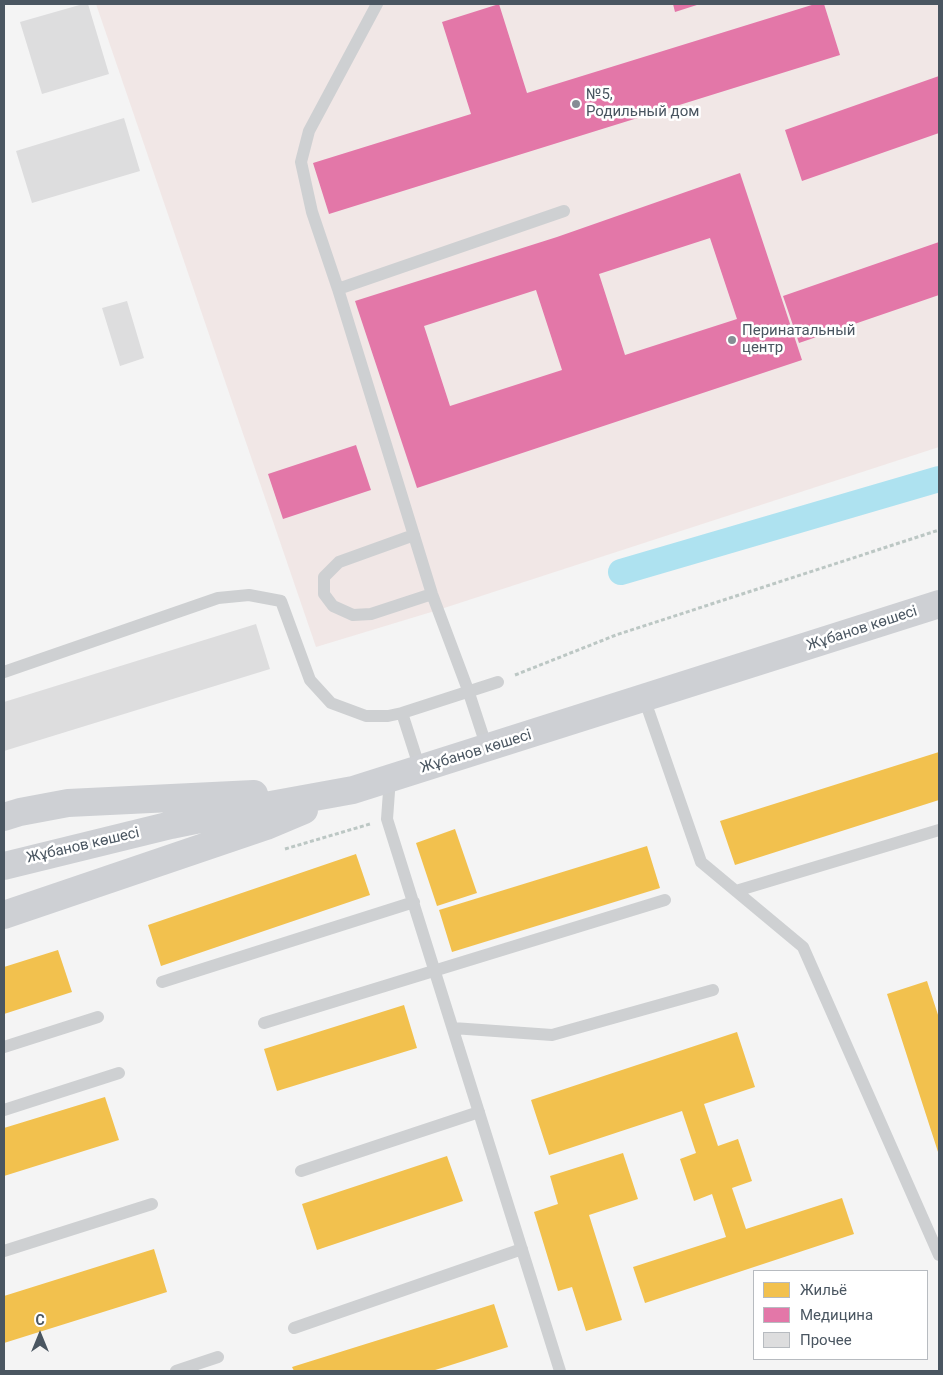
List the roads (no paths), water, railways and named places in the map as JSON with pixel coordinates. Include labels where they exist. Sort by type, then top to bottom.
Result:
[{"type":"main road","name":"Жұбанов көшесі","points":[[4,866],[171,825],[353,790],[939,604]]},
{"type":"main road","points":[[4,817],[20,812],[68,804],[353,790]]},
{"type":"main road","points":[[4,915],[266,826],[353,790]]},
{"type":"lane","points":[[377,4],[309,130],[301,162],[312,212],[338,289],[432,594],[468,690],[487,748]]},
{"type":"lane","points":[[338,289],[564,211]]},
{"type":"lane","points":[[414,535],[339,562],[324,577],[324,594],[333,606],[352,615],[372,614],[432,594]]},
{"type":"lane","points":[[4,672],[218,598],[249,595],[280,601],[310,680],[332,703],[366,716],[388,716],[402,713],[468,690],[498,682]]},
{"type":"lane","points":[[644,698],[701,862],[803,947],[939,1255]]},
{"type":"lane","points":[[402,713],[420,769]]},
{"type":"lane","points":[[390,778],[387,819],[560,1371]]},
{"type":"lane","points":[[736,891],[939,830]]},
{"type":"lane","points":[[264,1023],[665,900]]},
{"type":"lane","points":[[162,982],[414,902]]},
{"type":"lane","points":[[453,1028],[552,1035],[713,990]]},
{"type":"lane","points":[[4,1047],[98,1018]]},
{"type":"lane","points":[[4,1110],[119,1073]]},
{"type":"lane","points":[[301,1171],[479,1112]]},
{"type":"lane","points":[[4,1251],[152,1204]]},
{"type":"lane","points":[[294,1328],[522,1249]]},
{"type":"lane","points":[[176,1371],[218,1358]]},
{"type":"waterway","points":[[621,572],[939,479]]},
{"type":"place","name":"№5, Родильный дом","points":[[576,104]]},
{"type":"place","name":"Перинатальный центр","points":[[732,340]]}]
